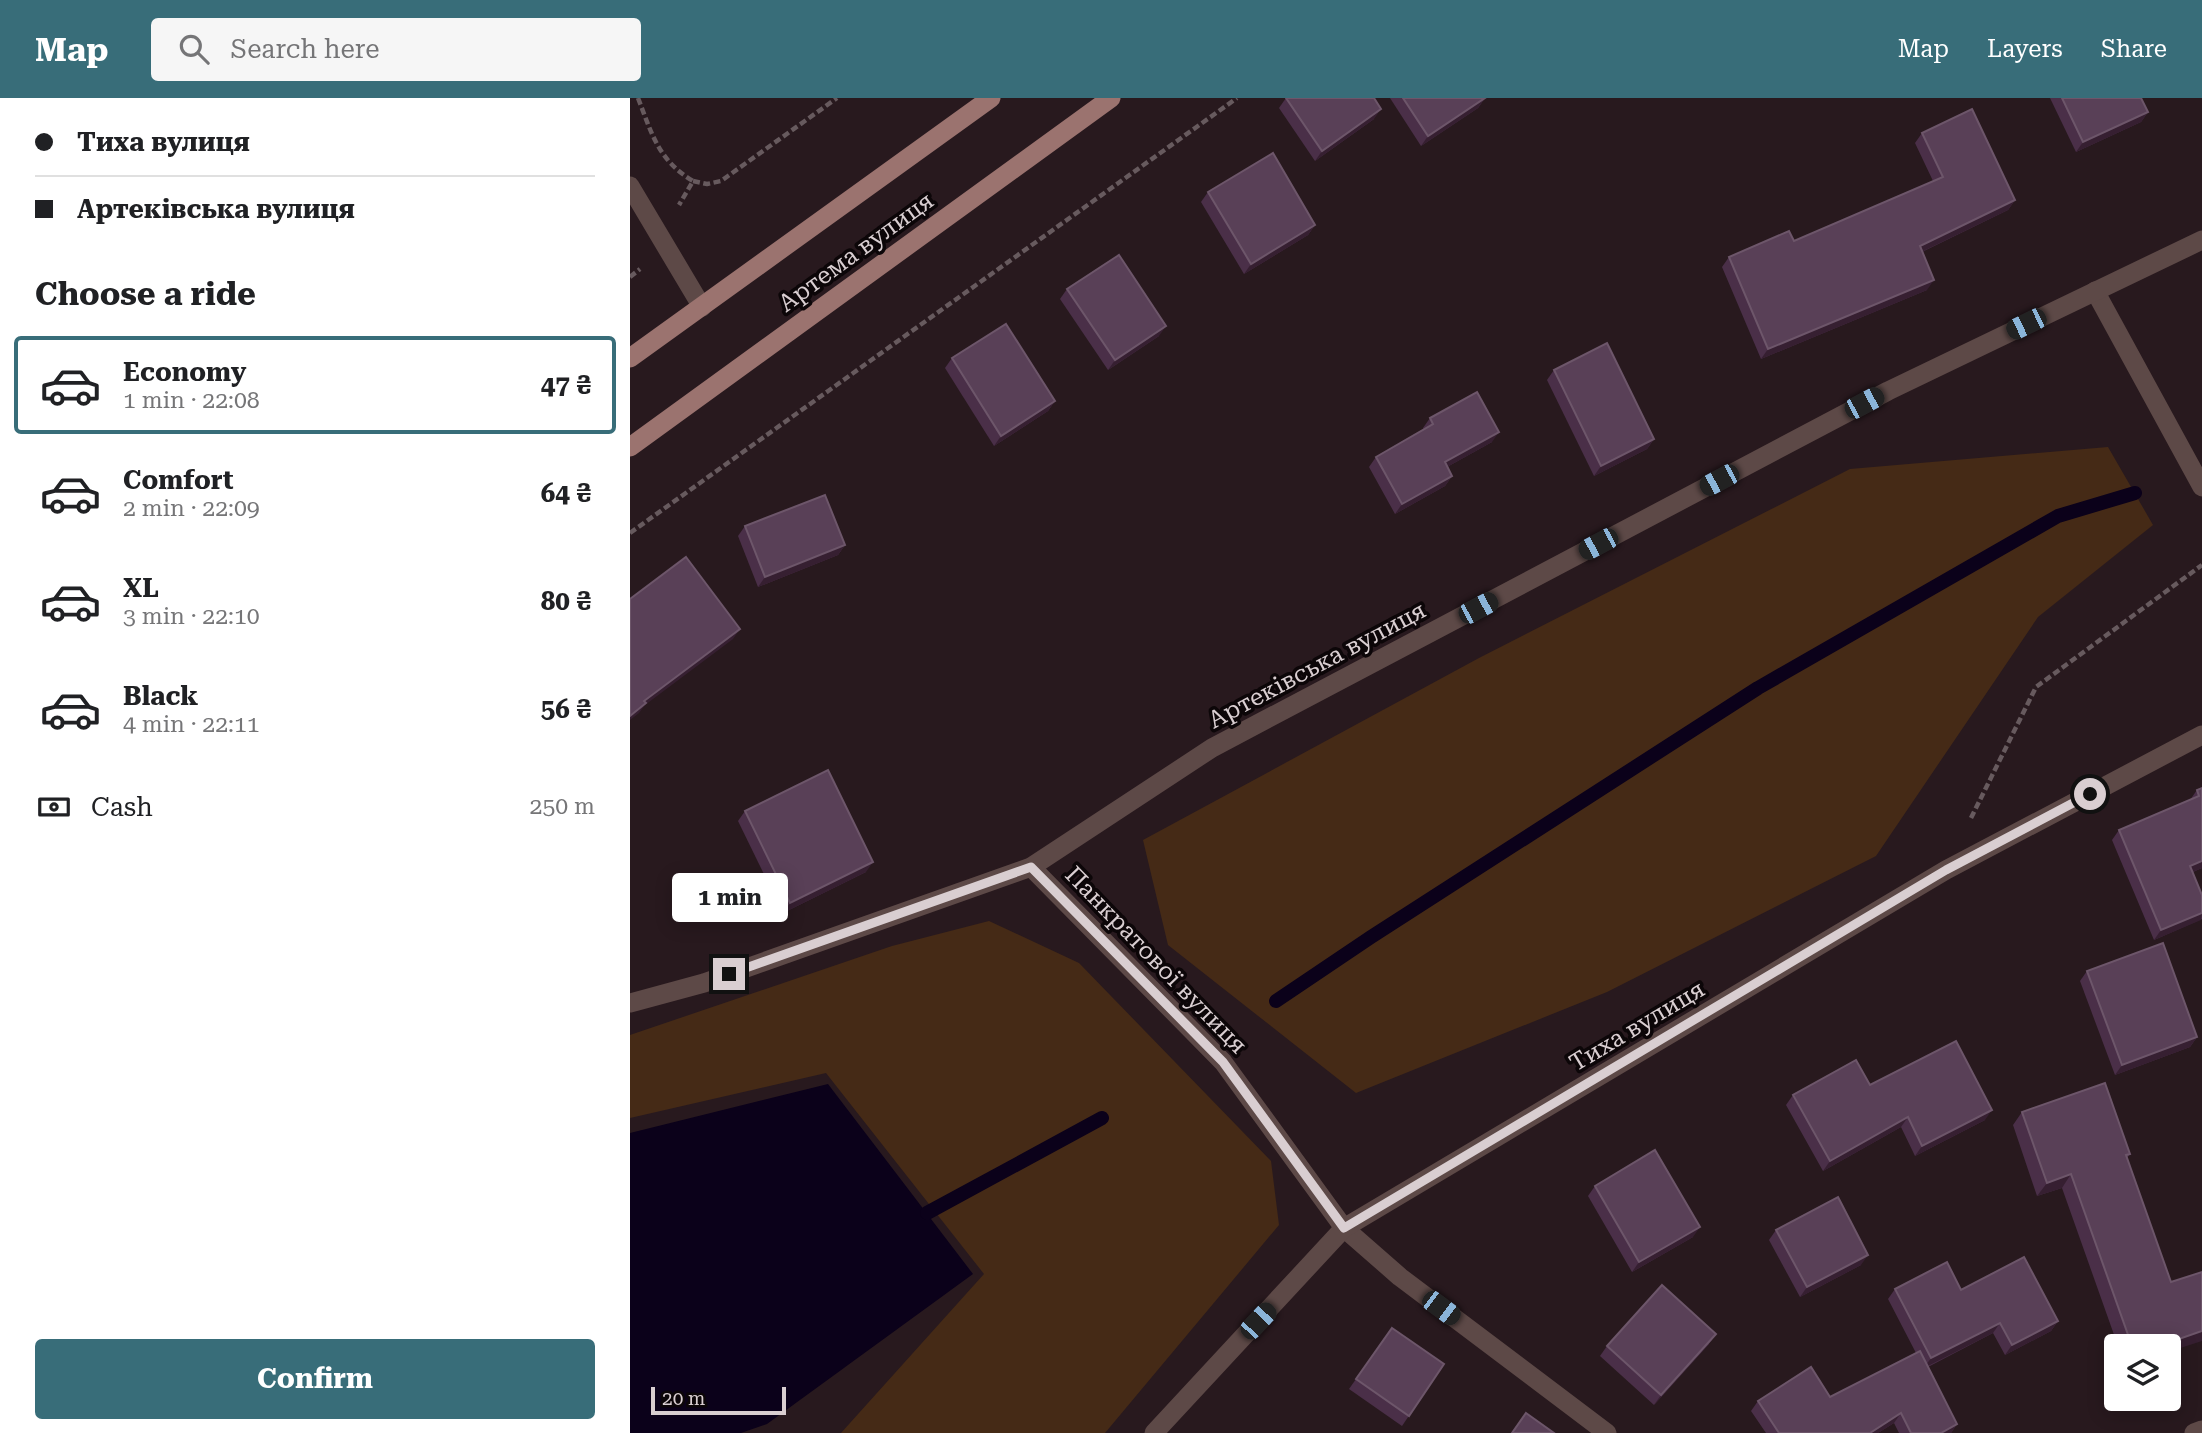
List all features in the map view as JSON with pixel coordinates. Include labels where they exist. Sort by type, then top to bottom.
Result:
[{"type":"main road","name":"Артема вулиця","points":[[630,358],[991,98]]},
{"type":"main road","name":"Артема вулиця","points":[[630,447],[1111,98]]},
{"type":"street","points":[[630,186],[702,307]]},
{"type":"street","name":"Артеківська вулиця","points":[[630,1003],[704,983],[1031,867],[1212,748],[1888,391],[2202,240]]},
{"type":"street","points":[[2095,292],[2202,487]]},
{"type":"street","name":"Тиха вулиця","points":[[1153,1433],[1344,1228],[1946,870],[2202,735]]},
{"type":"street","name":"Панкратової вулиця","points":[[1031,867],[1223,1062],[1344,1228],[1400,1277],[1607,1433]]},
{"type":"street","points":[[2193,1433],[2202,1430]]},
{"type":"path","points":[[693,181],[707,184],[721,181],[837,98]]},
{"type":"path","points":[[630,533],[1237,98]]},
{"type":"path","points":[[1970,821],[2036,687],[2202,565]]},
{"type":"shaded area","points":[[2108,447],[2153,525],[2038,617],[1876,856],[1607,992],[1356,1093],[1168,945],[1143,840],[1479,658],[1850,469]]},
{"type":"shaded area","points":[[989,921],[1079,963],[1271,1161],[1279,1225],[1105,1433],[841,1433],[984,1274],[826,1073],[630,1118],[630,1035],[892,946]]},
{"type":"shaded area","points":[[828,1084],[973,1274],[767,1424],[741,1433],[630,1433],[630,1133]]},
{"type":"building","points":[[1286,98],[1374,98],[1381,109],[1322,151]]},
{"type":"building","points":[[1403,98],[1485,98],[1428,136]]},
{"type":"building","points":[[2062,98],[2141,98],[2148,112],[2083,142]]},
{"type":"building","points":[[1972,109],[2015,200],[1920,246],[1934,280],[1768,349],[1729,257],[1789,231],[1794,241],[1943,177],[1922,133]]},
{"type":"building","points":[[1273,153],[1315,225],[1251,264],[1208,192]]},
{"type":"building","points":[[1119,255],[1166,326],[1115,360],[1067,289]]},
{"type":"building","points":[[1006,324],[1055,401],[1001,436],[952,358]]},
{"type":"building","points":[[1607,343],[1654,439],[1601,466],[1554,370]]},
{"type":"building","points":[[1477,392],[1499,432],[1445,462],[1452,476],[1402,504],[1376,457],[1433,424],[1430,418]]},
{"type":"building","points":[[825,495],[845,545],[765,577],[745,526]]},
{"type":"building","points":[[686,557],[740,629],[644,701],[646,703],[630,716],[630,599]]},
{"type":"building","points":[[828,770],[873,862],[790,903],[745,811]]},
{"type":"building","points":[[2202,788],[2202,861],[2190,866],[2202,895],[2202,913],[2161,930],[2119,830],[2199,796],[2197,790]]},
{"type":"building","points":[[2163,943],[2197,1037],[2122,1065],[2087,971]]},
{"type":"building","points":[[1956,1041],[1992,1110],[1922,1146],[1908,1117],[1830,1161],[1793,1095],[1856,1060],[1870,1085]]},
{"type":"building","points":[[2105,1083],[2130,1154],[2126,1155],[2171,1282],[2202,1272],[2202,1331],[2181,1338],[2181,1334],[2128,1334],[2071,1174],[2047,1183],[2022,1112]]},
{"type":"building","points":[[1655,1150],[1700,1227],[1639,1262],[1595,1186]]},
{"type":"building","points":[[1838,1197],[1868,1255],[1807,1287],[1776,1230]]},
{"type":"building","points":[[2024,1257],[2058,1321],[2012,1345],[2000,1323],[1931,1358],[1895,1289],[1947,1262],[1961,1290]]},
{"type":"building","points":[[1662,1285],[1716,1334],[1661,1395],[1607,1346]]},
{"type":"building","points":[[1392,1328],[1444,1364],[1409,1416],[1356,1379]]},
{"type":"building","points":[[1920,1351],[1957,1424],[1941,1433],[1911,1433],[1901,1413],[1870,1433],[1779,1433],[1758,1401],[1811,1367],[1830,1397]]},
{"type":"building","points":[[1526,1413],[1554,1433],[1512,1433]]},
{"type":"waterway","points":[[1276,1001],[1758,688],[2058,516],[2135,493]]},
{"type":"waterway","points":[[927,1213],[1102,1118]]},
{"type":"route","points":[[729,974],[1031,867],[1223,1062],[1344,1228],[1946,870],[2090,794]]}]
